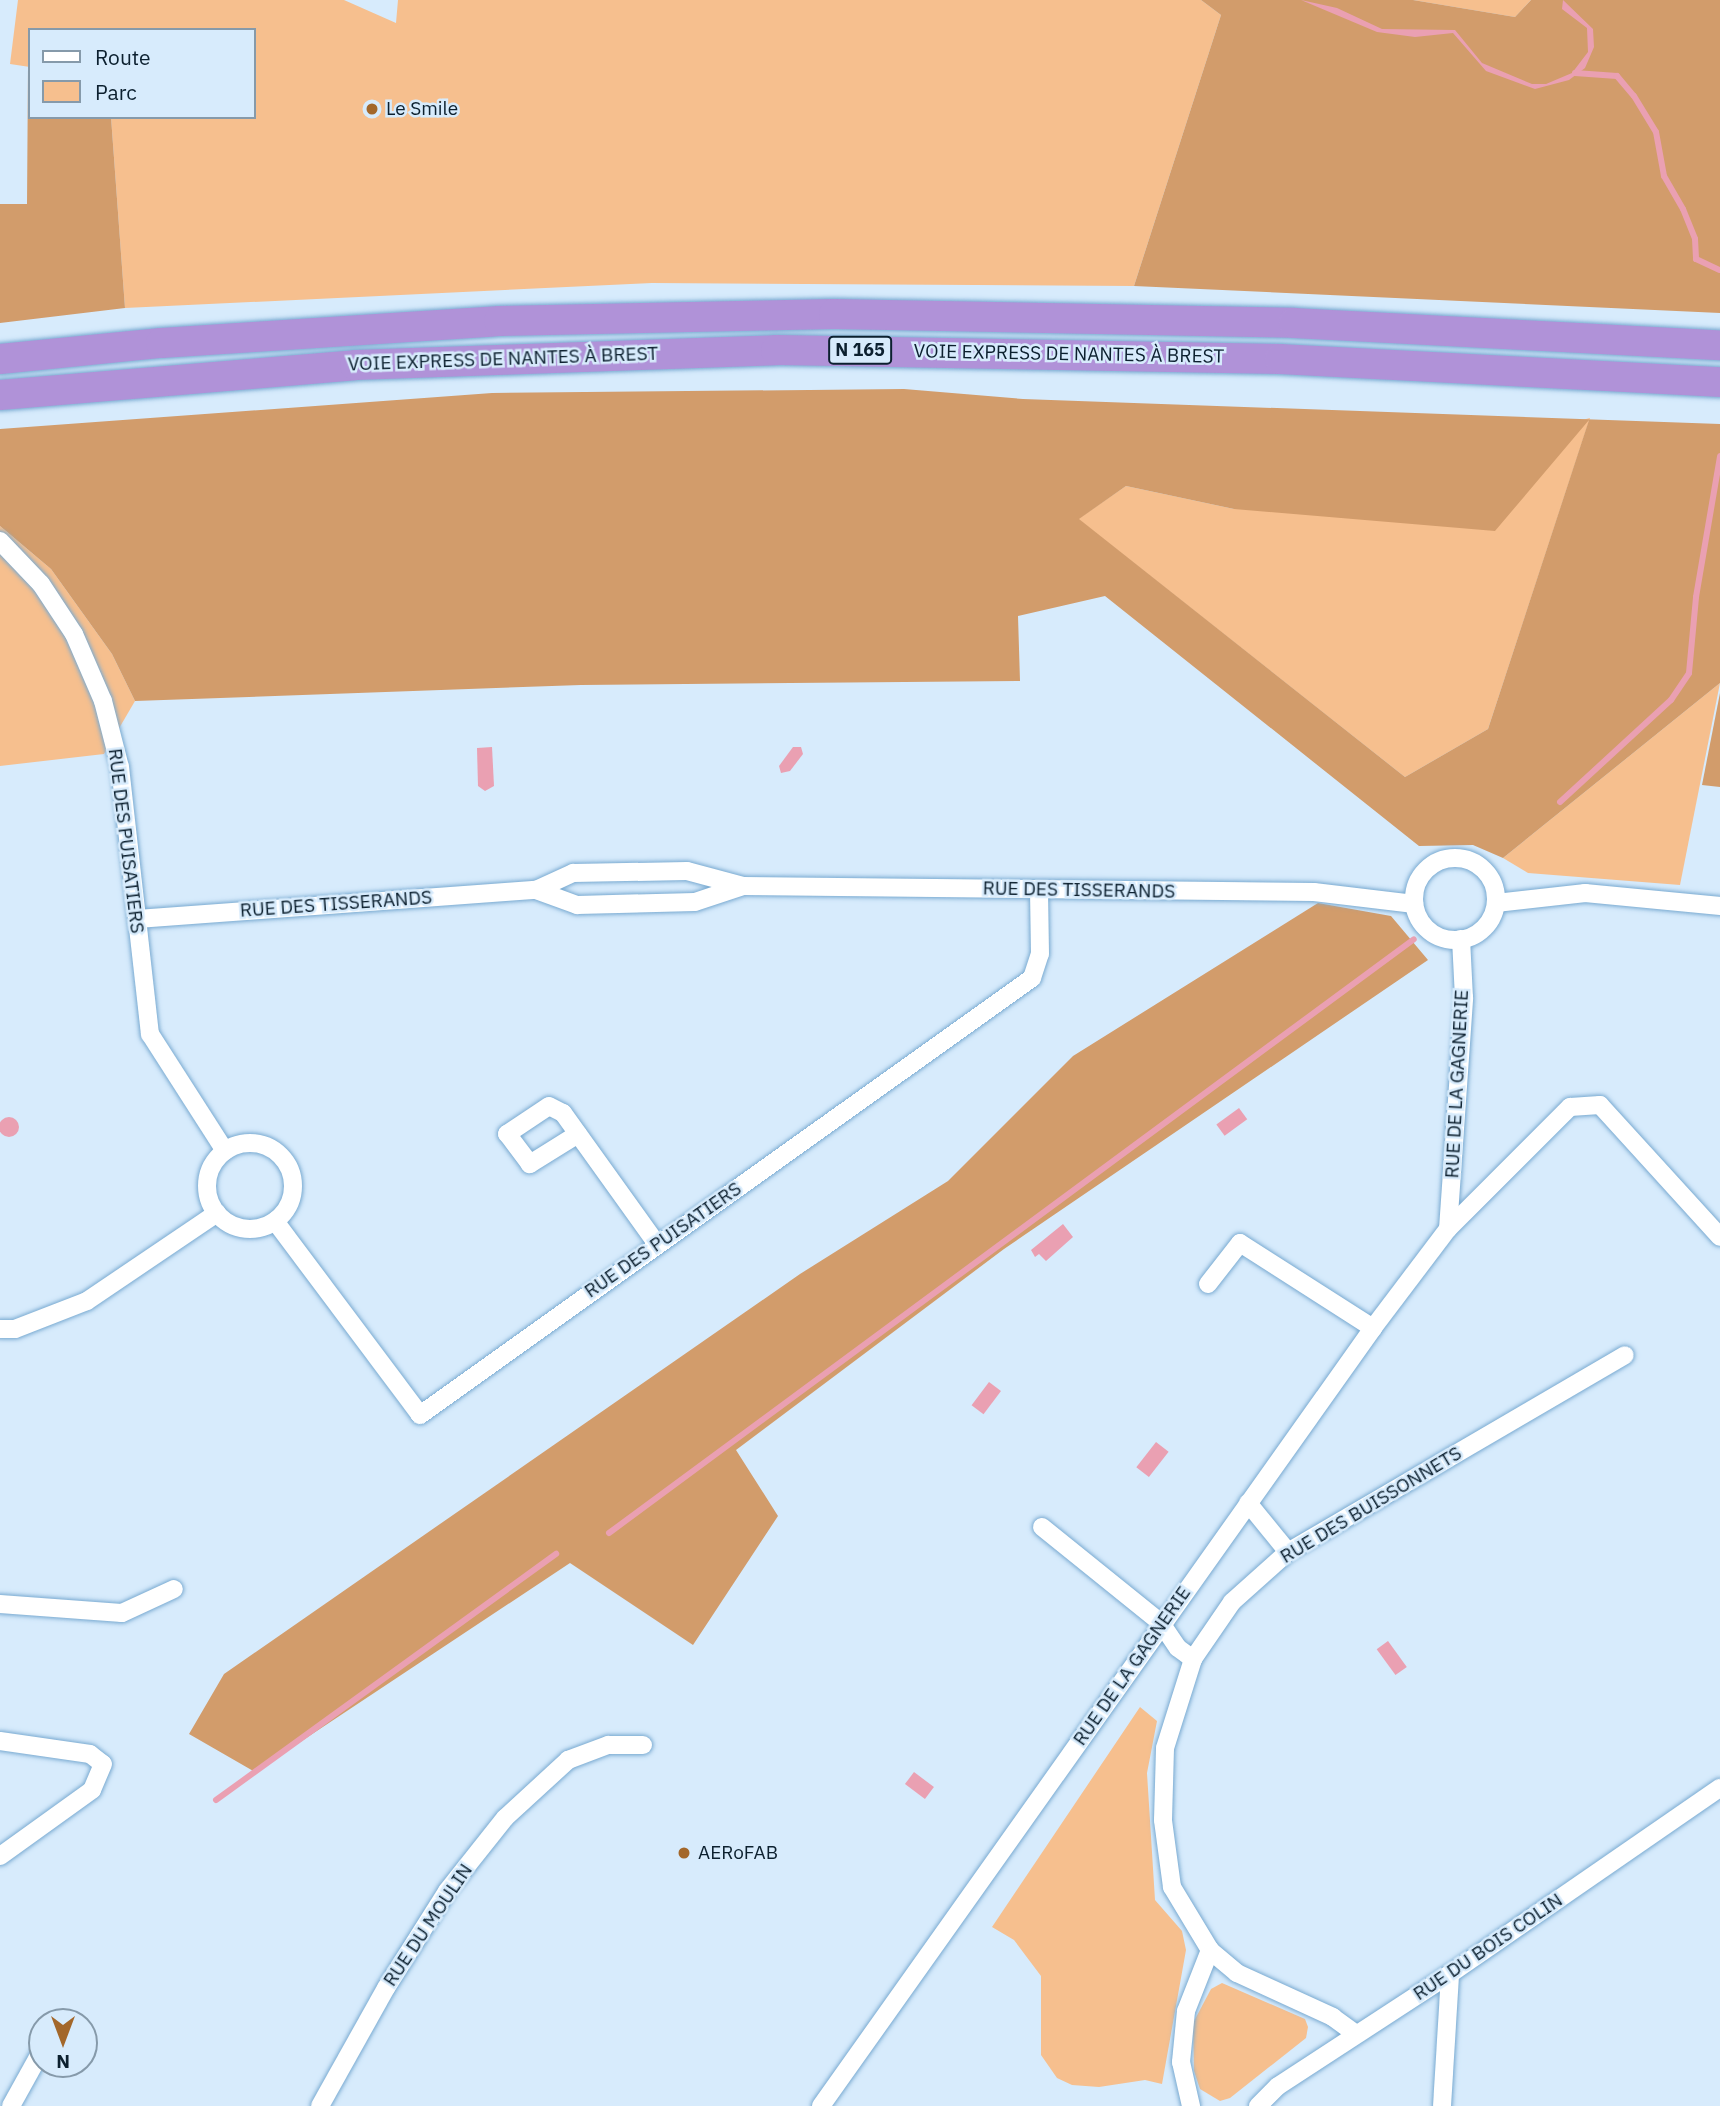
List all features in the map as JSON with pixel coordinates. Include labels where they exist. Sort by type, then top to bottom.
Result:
[{"type":"highway","name":"VOIE EXPRESS DE NANTES À BREST","points":[[0,359],[161,343],[499,321],[834,314],[1294,323],[1720,345]]},
{"type":"highway","name":"VOIE EXPRESS DE NANTES À BREST","points":[[0,395],[355,365],[776,350],[1255,358],[1720,382]]},
{"type":"street","name":"RUE DES PUISATIERS","points":[[0,541],[41,584],[74,634],[103,701],[120,767],[150,1034],[225,1151]]},
{"type":"street","points":[[1457,858],[1480,866],[1489,876],[1496,903],[1480,930],[1461,939],[1445,939],[1426,928],[1414,904],[1414,892],[1424,871],[1445,859],[1457,858]]},
{"type":"street","name":"RUE DES TISSERANDS","points":[[136,919],[536,890],[573,873],[687,871],[743,886],[1314,892],[1414,904]]},
{"type":"street","name":"RUE DES TISSERANDS","points":[[536,890],[577,905],[695,902],[743,886]]},
{"type":"street","name":"RUE DES PUISATIERS","points":[[275,1221],[420,1415],[1032,978],[1040,954],[1039,890]]},
{"type":"street","points":[[1496,903],[1585,893],[1720,906]]},
{"type":"street","name":"RUE DE LA GAGNERIE","points":[[1448,1229],[1464,998],[1461,939]]},
{"type":"street","name":"RUE DE LA GAGNERIE","points":[[821,2106],[1161,1623],[1373,1328],[1448,1229],[1570,1107],[1600,1105],[1720,1237]]},
{"type":"street","points":[[578,1134],[656,1244]]},
{"type":"street","points":[[250,1143],[276,1151],[285,1161],[293,1186],[285,1212],[275,1221],[251,1228],[227,1222],[217,1213],[210,1201],[209,1174],[225,1151],[250,1143]]},
{"type":"street","points":[[0,1329],[15,1329],[87,1301],[217,1213]]},
{"type":"street","points":[[1208,1284],[1240,1243],[1373,1328]]},
{"type":"street","name":"RUE DES BUISSONNETS","points":[[1356,2034],[1333,2017],[1237,1973],[1210,1950],[1172,1887],[1163,1820],[1165,1748],[1193,1659],[1232,1602],[1288,1552],[1625,1355]]},
{"type":"street","points":[[1248,1503],[1288,1552]]},
{"type":"street","points":[[1042,1527],[1161,1623],[1178,1648],[1193,1659]]},
{"type":"street","points":[[0,1604],[122,1613],[174,1589]]},
{"type":"street","points":[[0,1741],[90,1754],[103,1764],[92,1790],[0,1856]]},
{"type":"street","name":"RUE DU MOULIN","points":[[320,2106],[386,1988],[447,1891],[505,1818],[568,1760],[608,1745],[643,1745]]},
{"type":"street","name":"RUE DU BOIS COLIN","points":[[1258,2106],[1278,2086],[1450,1974],[1720,1788]]},
{"type":"street","points":[[1191,2106],[1181,2062],[1186,2011],[1210,1950]]},
{"type":"street","points":[[1442,2106],[1450,1974]]},
{"type":"street","points":[[11,2106],[28,2075]]},
{"type":"green space","points":[[18,0],[344,0],[396,23],[398,0],[1201,0],[1221,15],[1134,286],[652,283],[125,308],[111,119],[256,119],[256,28],[28,28],[28,67],[10,64]]},
{"type":"green space","points":[[1413,0],[1531,0],[1515,17]]},
{"type":"green space","points":[[1590,418],[1488,729],[1405,777],[1078,519],[1126,486],[1234,509]]},
{"type":"green space","points":[[0,526],[51,569],[112,654],[135,701],[104,754],[0,766]]},
{"type":"green space","points":[[1720,683],[1680,885],[1528,873],[1503,858]]},
{"type":"green space","points":[[1140,1707],[1157,1721],[1147,1773],[1155,1900],[1182,1931],[1186,1950],[1162,2084],[1145,2080],[1099,2087],[1072,2085],[1057,2078],[1041,2055],[1041,1976],[1014,1940],[992,1927]]},
{"type":"green space","points":[[1222,1983],[1305,2019],[1308,2027],[1306,2038],[1230,2098],[1220,2101],[1200,2089],[1194,2071],[1193,2023],[1211,1989]]},
{"type":"shaded area","points":[[1201,0],[1413,0],[1515,17],[1531,0],[1720,0],[1720,313],[1134,286],[1221,15]]},
{"type":"shaded area","points":[[1301,0],[1337,8],[1382,29],[1455,30],[1482,63],[1532,84],[1546,84],[1572,73],[1588,52],[1587,28],[1562,9],[1563,0],[1593,29],[1594,47],[1585,68],[1569,80],[1535,89],[1486,71],[1453,33],[1415,37],[1377,32]]},
{"type":"shaded area","points":[[28,66],[28,119],[111,119],[125,308],[0,323],[0,204],[27,204]]},
{"type":"shaded area","points":[[904,389],[1023,399],[1720,424],[1720,683],[1503,858],[1473,845],[1419,846],[1105,596],[1018,616],[1020,681],[581,685],[135,701],[112,654],[51,569],[0,526],[0,429],[492,393]],"holes":[[[1589,420],[1488,729],[1405,777],[1079,519],[1126,486],[1234,509],[1495,531]]]},
{"type":"shaded area","points":[[1720,693],[1720,787],[1702,785]]},
{"type":"shaded area","points":[[492,747],[494,786],[485,791],[478,786],[477,748]]},
{"type":"shaded area","points":[[793,747],[801,747],[803,754],[790,771],[781,773],[779,766]]},
{"type":"shaded area","points":[[1318,903],[1391,916],[1428,960],[1004,1249],[736,1450],[778,1516],[693,1645],[570,1563],[255,1772],[189,1734],[224,1674],[800,1274],[948,1181],[1073,1056]]},
{"type":"shaded area","points":[[1239,1108],[1247,1119],[1225,1136],[1216,1124]]},
{"type":"shaded area","points":[[5,1117],[13,1117],[19,1127],[13,1137],[5,1137],[-1,1131],[-1,1123]]},
{"type":"shaded area","points":[[1063,1224],[1073,1237],[1046,1261],[1039,1254],[1035,1257],[1031,1250]]},
{"type":"shaded area","points":[[989,1382],[1001,1391],[984,1414],[972,1405]]},
{"type":"shaded area","points":[[1156,1442],[1169,1452],[1149,1477],[1136,1467]]},
{"type":"shaded area","points":[[1388,1641],[1407,1667],[1395,1675],[1377,1649]]},
{"type":"shaded area","points":[[914,1772],[934,1787],[925,1799],[905,1784]]},
{"type":"waterway","points":[[1575,73],[1617,76],[1634,96],[1656,132],[1664,176],[1683,209],[1695,239],[1696,259],[1720,270]]},
{"type":"waterway","points":[[1560,802],[1671,700],[1689,673],[1696,597],[1720,456]]},
{"type":"waterway","points":[[609,1533],[1414,939]]},
{"type":"waterway","points":[[216,1800],[556,1554]]},
{"type":"place","name":"Le Smile","points":[[372,109]]},
{"type":"place","name":"AERoFAB","points":[[684,1853]]}]
